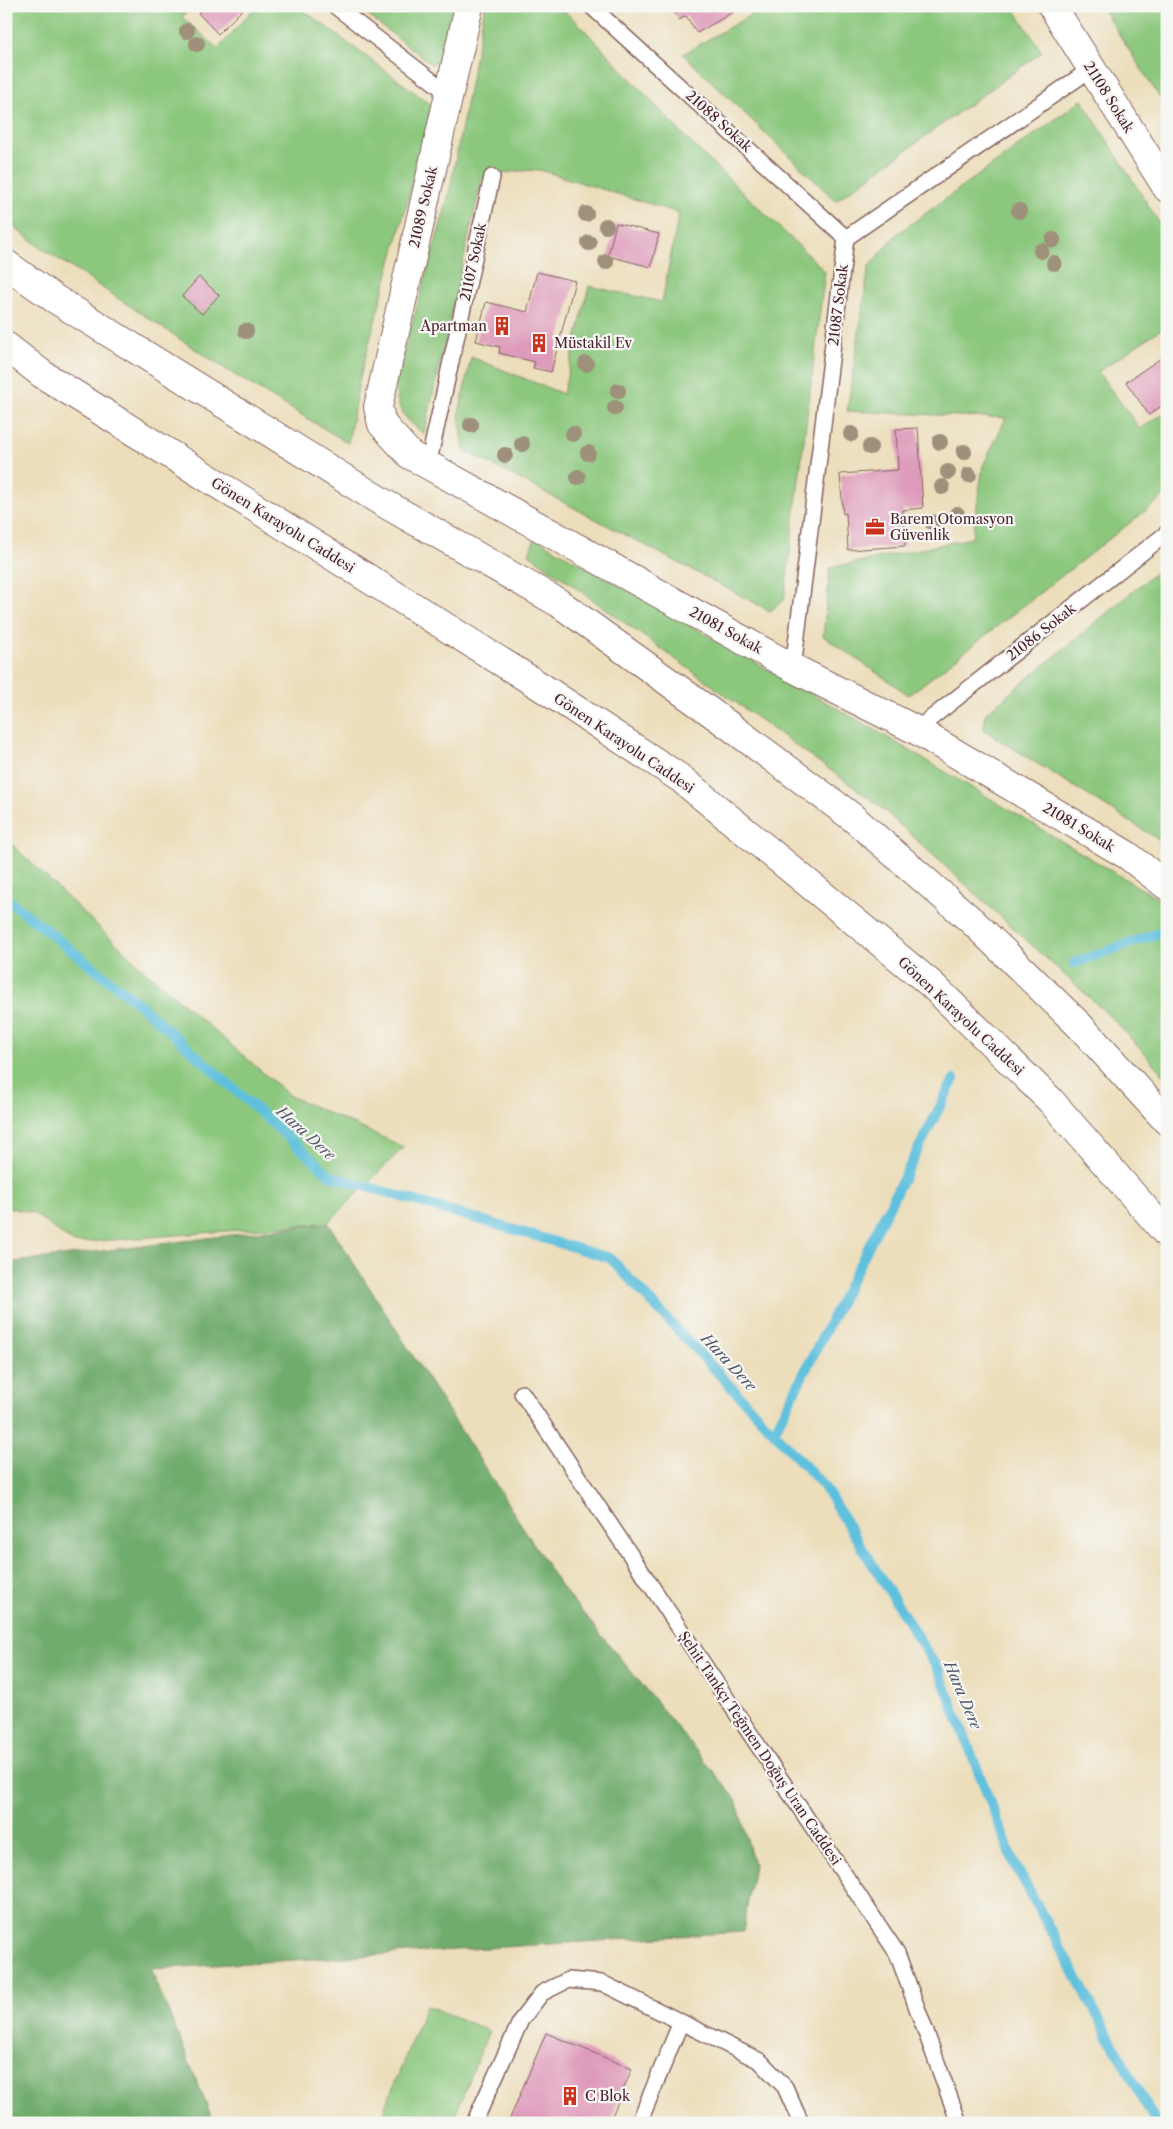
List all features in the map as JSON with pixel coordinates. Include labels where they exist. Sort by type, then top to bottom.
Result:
[{"type":"main road","name":"21089 Sokak","points":[[398,319],[468,6]]},
{"type":"main road","name":"21108 Sokak","points":[[1052,6],[1167,188]]},
{"type":"main road","points":[[6,264],[55,299],[382,502],[559,603],[728,724],[852,817],[973,922],[1079,1025],[1167,1121]]},
{"type":"main road","name":"21081 Sokak","points":[[398,319],[378,407],[382,424],[410,455],[794,668],[916,730],[1127,855],[1167,886]]},
{"type":"main road","name":"Gönen Karayolu Caddesi","points":[[6,346],[42,374],[543,688],[680,778],[931,984],[1050,1100],[1167,1234]]},
{"type":"lane","points":[[335,6],[449,94]]},
{"type":"lane","name":"21088 Sokak","points":[[591,6],[846,238]]},
{"type":"lane","points":[[846,238],[1092,69]]},
{"type":"lane","name":"21107 Sokak","points":[[428,465],[492,177]]},
{"type":"lane","name":"21087 Sokak","points":[[794,668],[846,238]]},
{"type":"lane","name":"21086 Sokak","points":[[916,730],[1167,533]]},
{"type":"lane","name":"Şehit Tankçı Teğmen Doğuş Uran Caddesi","points":[[522,1393],[897,1953],[959,2123]]},
{"type":"lane","points":[[474,2123],[520,2020],[542,1993],[568,1980],[602,1983],[760,2061],[785,2087],[800,2122]]},
{"type":"lane","points":[[638,2123],[681,2022]]},
{"type":"green space","points":[[6,6],[192,6],[182,17],[218,49],[256,6],[298,6],[433,106],[360,377],[348,443],[230,372],[37,245],[6,220]]},
{"type":"green space","points":[[356,6],[454,6],[448,56],[431,64]]},
{"type":"green space","points":[[485,6],[558,6],[578,23],[690,142],[825,271],[784,600],[770,611],[464,450],[459,414],[471,357],[563,394],[589,286],[662,302],[679,213],[540,170],[517,171],[482,178],[424,434],[408,420],[400,409],[395,389],[448,199]]},
{"type":"green space","points":[[750,6],[1012,6],[1042,52],[836,201],[683,54],[754,13]]},
{"type":"green space","points":[[1101,6],[1167,6],[1167,109]]},
{"type":"green space","points":[[1082,100],[1167,235],[1167,325],[1098,372],[1140,429],[1167,411],[1167,494],[909,695],[823,636],[830,568],[972,538],[983,466],[1006,418],[847,411],[869,266],[897,234]]},
{"type":"green space","points":[[535,538],[870,727],[1167,904],[1167,1079],[1114,1020],[876,803],[529,554]]},
{"type":"green space","points":[[1167,563],[1167,845],[984,730],[985,714]]},
{"type":"green space","points":[[6,839],[144,970],[290,1096],[404,1147],[328,1223],[74,1243],[33,1213],[6,1207]]},
{"type":"green space","points":[[328,1223],[560,1585],[736,1799],[754,1864],[743,1932],[151,1969],[214,2123],[6,2123],[6,1263]]},
{"type":"green space","points":[[426,2005],[489,2031],[452,2123],[400,2123],[382,2115]]},
{"type":"building","points":[[205,6],[246,6],[218,34],[198,13]]},
{"type":"building","points":[[671,6],[730,6],[733,12],[697,33],[686,16],[679,20]]},
{"type":"building","points":[[616,223],[659,234],[651,267],[608,256]]},
{"type":"building","points":[[537,272],[575,281],[551,372],[533,368],[535,362],[499,353],[500,347],[476,341],[486,302],[527,312]]},
{"type":"building","points":[[199,277],[219,295],[202,314],[182,296]]},
{"type":"building","points":[[1167,354],[1167,402],[1149,415],[1126,382]]},
{"type":"building","points":[[918,428],[923,508],[903,510],[905,546],[848,550],[846,513],[843,514],[840,474],[898,470],[896,429]]},
{"type":"building","name":"C Blok","points":[[546,2033],[632,2069],[609,2123],[508,2123]]},
{"type":"waterway","name":"Hara Dere","points":[[6,898],[139,1004],[331,1176],[610,1258],[823,1485],[940,1673],[1014,1863],[1156,2123]]},
{"type":"waterway","points":[[1074,963],[1167,930]]},
{"type":"waterway","points":[[774,1432],[954,1079]]},
{"type":"place","name":"Apartman","points":[[502,326]]},
{"type":"place","name":"Müstakil Ev","points":[[539,343]]},
{"type":"place","name":"Barem Otomasyon Güvenlik","points":[[875,527]]},
{"type":"place","name":"C Blok","points":[[570,2096]]}]
